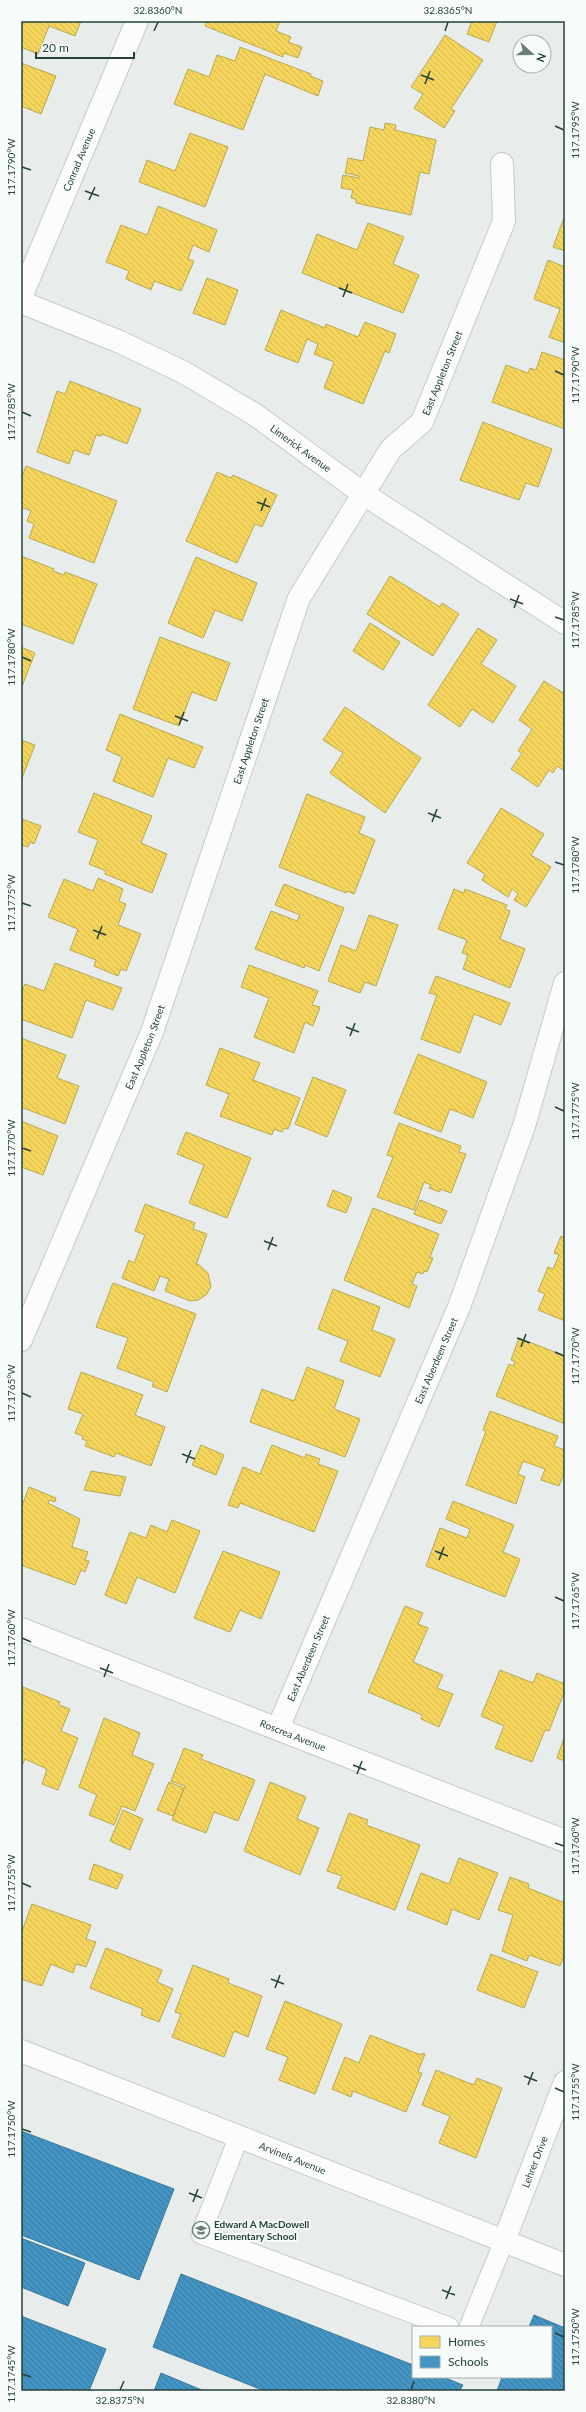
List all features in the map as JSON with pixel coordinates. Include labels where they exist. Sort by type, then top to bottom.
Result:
[{"type":"street","name":"Conrad Avenue","points":[[21,297],[137,21]]},
{"type":"street","name":"East Appleton Street","points":[[21,1340],[152,1032],[299,598],[365,495],[391,449],[422,422],[504,220],[502,164]]},
{"type":"street","name":"Limerick Avenue","points":[[21,302],[120,342],[183,372],[254,414],[365,495],[565,623]]},
{"type":"street","name":"East Aberdeen Street","points":[[278,1728],[459,1307],[524,1126],[565,983]]},
{"type":"street","name":"Roscrea Avenue","points":[[21,1629],[565,1841]]},
{"type":"street","name":"Arvinels Avenue","points":[[21,2051],[565,2265]]},
{"type":"street","name":"Lehrer Drive","points":[[504,2241],[565,2082]]},
{"type":"lane","points":[[239,2136],[201,2234],[446,2326]]},
{"type":"lane","points":[[469,2326],[504,2241]]},
{"type":"building: Homes","points":[[21,21],[81,21],[75,36],[49,26],[38,54],[21,47]]},
{"type":"building: Homes","points":[[207,21],[280,21],[276,31],[291,37],[288,42],[302,47],[298,58],[284,53],[283,57],[205,26]]},
{"type":"building: Homes","points":[[472,21],[497,21],[489,42],[467,34]]},
{"type":"building: Homes","points":[[445,35],[483,60],[451,109],[455,111],[444,128],[414,108],[423,94],[411,87]]},
{"type":"building: Homes","points":[[240,47],[311,74],[310,76],[323,81],[318,96],[265,74],[243,130],[174,104],[188,69],[209,77],[217,55],[235,61]]},
{"type":"building: Homes","points":[[21,63],[56,76],[41,114],[21,106]]},
{"type":"building: Homes","points":[[385,123],[396,125],[395,130],[436,140],[429,174],[420,172],[411,215],[356,203],[356,199],[351,198],[353,190],[341,188],[343,175],[359,178],[359,176],[345,173],[348,158],[363,161],[370,127],[384,130]]},
{"type":"building: Homes","points":[[190,133],[228,147],[205,207],[139,182],[147,160],[175,171]]},
{"type":"building: Homes","points":[[158,206],[217,230],[209,252],[193,245],[188,259],[194,261],[181,291],[154,281],[151,290],[126,279],[129,271],[106,262],[121,225],[147,235]]},
{"type":"building: Homes","points":[[565,215],[565,251],[553,247]]},
{"type":"building: Homes","points":[[368,223],[404,237],[393,264],[419,275],[403,313],[302,273],[317,234],[357,250]]},
{"type":"building: Homes","points":[[548,260],[565,267],[565,343],[549,337],[560,309],[534,299]]},
{"type":"building: Homes","points":[[207,278],[238,290],[225,325],[193,313]]},
{"type":"building: Homes","points":[[281,310],[325,328],[326,324],[358,337],[365,322],[396,334],[389,353],[385,351],[363,404],[324,388],[334,362],[314,354],[318,344],[307,339],[298,363],[265,350]]},
{"type":"building: Homes","points":[[542,352],[565,360],[565,429],[492,402],[506,365],[528,373],[530,368],[536,370]]},
{"type":"building: Homes","points":[[70,381],[141,409],[127,444],[102,434],[101,436],[96,435],[89,455],[74,450],[69,464],[37,452],[57,391],[65,394]]},
{"type":"building: Homes","points":[[483,422],[552,449],[538,487],[526,483],[519,500],[460,480]]},
{"type":"building: Homes","points":[[26,466],[117,501],[94,563],[29,538],[34,524],[27,521],[31,511],[21,507],[21,480]]},
{"type":"building: Homes","points":[[217,472],[231,478],[233,475],[277,495],[262,527],[255,524],[237,563],[186,541]]},
{"type":"building: Homes","points":[[21,556],[54,569],[53,571],[64,575],[65,572],[97,584],[73,644],[21,624]]},
{"type":"building: Homes","points":[[196,557],[257,583],[242,621],[215,610],[203,638],[168,623]]},
{"type":"building: Homes","points":[[390,576],[440,607],[442,603],[459,614],[433,656],[367,614]]},
{"type":"building: Homes","points":[[370,623],[400,642],[383,670],[353,651]]},
{"type":"building: Homes","points":[[478,628],[497,640],[481,664],[516,686],[493,723],[472,709],[460,727],[428,705]]},
{"type":"building: Homes","points":[[160,637],[230,663],[216,701],[192,692],[179,726],[133,709]]},
{"type":"building: Homes","points":[[21,647],[35,653],[21,689]]},
{"type":"building: Homes","points":[[544,681],[565,694],[565,771],[557,766],[553,773],[549,770],[538,787],[511,769],[522,753],[518,751],[532,729],[519,720]]},
{"type":"building: Homes","points":[[345,707],[421,758],[385,813],[330,773],[343,753],[323,740]]},
{"type":"building: Homes","points":[[120,714],[203,747],[194,768],[168,758],[153,797],[113,781],[122,757],[106,750]]},
{"type":"building: Homes","points":[[21,740],[35,745],[21,781]]},
{"type":"building: Homes","points":[[94,793],[152,816],[141,843],[167,854],[152,893],[105,874],[106,871],[89,864],[98,840],[78,832]]},
{"type":"building: Homes","points":[[307,794],[365,817],[359,833],[375,840],[354,894],[347,891],[346,893],[279,867]]},
{"type":"building: Homes","points":[[501,808],[544,834],[531,855],[551,867],[526,907],[514,900],[518,894],[512,889],[508,897],[482,880],[485,874],[467,863]]},
{"type":"building: Homes","points":[[22,819],[41,826],[34,844],[30,842],[28,847],[21,845]]},
{"type":"building: Homes","points":[[98,878],[123,889],[119,901],[126,904],[118,925],[141,934],[126,971],[121,969],[118,976],[94,966],[96,960],[70,950],[78,929],[48,917],[64,879],[93,891]]},
{"type":"building: Homes","points":[[284,884],[344,908],[319,971],[305,965],[304,968],[255,949],[271,911],[297,921],[300,915],[275,905]]},
{"type":"building: Homes","points":[[454,889],[464,893],[465,889],[507,905],[505,909],[510,911],[500,939],[525,949],[510,988],[463,969],[468,955],[462,953],[467,940],[438,929]]},
{"type":"building: Homes","points":[[369,915],[398,925],[376,986],[365,982],[360,993],[328,981],[341,945],[356,951]]},
{"type":"building: Homes","points":[[55,963],[122,988],[113,1010],[86,1000],[72,1038],[21,1019],[21,993],[25,984],[44,991]]},
{"type":"building: Homes","points":[[249,965],[318,991],[312,1005],[320,1007],[313,1026],[305,1022],[294,1053],[254,1037],[269,998],[241,987]]},
{"type":"building: Homes","points":[[436,976],[510,1003],[501,1025],[474,1014],[460,1053],[421,1039],[437,995],[429,993]]},
{"type":"building: Homes","points":[[21,1038],[66,1055],[57,1078],[79,1086],[65,1124],[21,1107]]},
{"type":"building: Homes","points":[[220,1048],[260,1063],[253,1080],[300,1098],[288,1129],[284,1128],[282,1132],[274,1129],[272,1135],[220,1116],[229,1094],[206,1085]]},
{"type":"building: Homes","points":[[418,1054],[487,1082],[473,1118],[450,1109],[441,1132],[394,1113]]},
{"type":"building: Homes","points":[[313,1077],[346,1090],[327,1137],[295,1124]]},
{"type":"building: Homes","points":[[21,1121],[58,1136],[43,1175],[21,1167]]},
{"type":"building: Homes","points":[[399,1123],[461,1146],[459,1152],[466,1154],[451,1193],[440,1189],[440,1192],[429,1188],[431,1185],[424,1182],[414,1210],[377,1197],[393,1157],[387,1155]]},
{"type":"building: Homes","points":[[186,1132],[251,1158],[227,1218],[189,1203],[204,1165],[177,1154]]},
{"type":"building: Homes","points":[[333,1190],[352,1198],[346,1213],[327,1206]]},
{"type":"building: Homes","points":[[420,1200],[447,1211],[441,1224],[414,1214]]},
{"type":"building: Homes","points":[[145,1204],[195,1223],[193,1229],[207,1234],[196,1265],[198,1264],[208,1273],[211,1287],[206,1295],[198,1300],[190,1301],[165,1291],[169,1279],[160,1276],[154,1291],[122,1278],[129,1260],[134,1263],[145,1235],[135,1231]]},
{"type":"building: Homes","points":[[373,1208],[439,1234],[430,1257],[433,1258],[427,1272],[424,1271],[423,1274],[417,1272],[412,1284],[417,1286],[409,1308],[344,1280]]},
{"type":"building: Homes","points":[[561,1236],[565,1238],[565,1321],[538,1310],[545,1294],[538,1291],[548,1267],[553,1269],[559,1255],[554,1253]]},
{"type":"building: Homes","points":[[113,1283],[196,1314],[167,1392],[152,1386],[154,1382],[117,1368],[128,1338],[96,1327]]},
{"type":"building: Homes","points":[[333,1289],[380,1307],[372,1330],[395,1339],[380,1377],[340,1361],[348,1341],[318,1329]]},
{"type":"building: Homes","points":[[519,1338],[565,1356],[565,1424],[496,1396],[509,1364],[513,1366],[515,1362],[511,1360]]},
{"type":"building: Homes","points":[[307,1367],[344,1381],[334,1409],[360,1419],[345,1457],[250,1422],[262,1389],[294,1401]]},
{"type":"building: Homes","points":[[81,1372],[143,1395],[135,1415],[165,1427],[151,1466],[116,1453],[114,1457],[85,1446],[87,1441],[82,1439],[83,1436],[75,1433],[83,1414],[68,1409]]},
{"type":"building: Homes","points":[[490,1411],[558,1436],[554,1446],[565,1450],[565,1471],[559,1486],[541,1480],[545,1469],[523,1461],[518,1474],[525,1477],[516,1504],[466,1485],[486,1431],[483,1430]]},
{"type":"building: Homes","points":[[201,1445],[224,1455],[216,1475],[192,1465]]},
{"type":"building: Homes","points":[[272,1445],[305,1458],[306,1454],[320,1459],[318,1464],[338,1471],[314,1532],[240,1503],[238,1508],[228,1505],[243,1467],[260,1474]]},
{"type":"building: Homes","points":[[91,1471],[126,1477],[120,1496],[84,1490]]},
{"type":"building: Homes","points":[[29,1487],[56,1498],[55,1502],[49,1500],[48,1503],[80,1519],[72,1547],[88,1552],[85,1560],[89,1561],[85,1572],[81,1570],[75,1585],[21,1565],[21,1508]]},
{"type":"building: Homes","points":[[453,1501],[514,1525],[503,1552],[520,1559],[505,1597],[426,1566],[440,1528],[467,1538],[470,1529],[446,1519]]},
{"type":"building: Homes","points":[[172,1520],[200,1531],[175,1593],[137,1577],[126,1604],[105,1595],[130,1532],[146,1538],[151,1525],[167,1532]]},
{"type":"building: Homes","points":[[223,1551],[280,1572],[261,1619],[240,1610],[230,1632],[194,1618]]},
{"type":"building: Homes","points":[[405,1606],[423,1613],[418,1624],[428,1628],[413,1662],[443,1675],[437,1688],[453,1694],[439,1727],[421,1719],[422,1715],[368,1692]]},
{"type":"building: Homes","points":[[500,1670],[533,1683],[537,1673],[565,1684],[565,1690],[549,1731],[545,1730],[532,1762],[495,1748],[504,1726],[481,1716]]},
{"type":"building: Homes","points":[[23,1687],[60,1702],[59,1705],[70,1709],[61,1731],[78,1738],[58,1790],[42,1784],[47,1769],[25,1759],[21,1768]]},
{"type":"building: Homes","points":[[104,1718],[140,1733],[132,1755],[154,1764],[135,1811],[122,1806],[114,1825],[89,1815],[97,1795],[79,1787]]},
{"type":"building: Homes","points":[[565,1735],[565,1761],[557,1758]]},
{"type":"building: Homes","points":[[184,1748],[203,1755],[201,1759],[255,1780],[238,1821],[214,1812],[206,1833],[172,1820],[185,1786],[171,1781]]},
{"type":"building: Homes","points":[[169,1782],[184,1788],[173,1816],[157,1810]]},
{"type":"building: Homes","points":[[270,1782],[306,1797],[297,1819],[319,1828],[300,1875],[244,1851]]},
{"type":"building: Homes","points":[[123,1810],[143,1819],[130,1850],[110,1841]]},
{"type":"building: Homes","points":[[349,1813],[368,1820],[366,1825],[420,1845],[395,1910],[337,1888],[342,1876],[327,1871]]},
{"type":"building: Homes","points":[[459,1858],[498,1873],[479,1920],[452,1909],[447,1925],[407,1909],[421,1873],[449,1884]]},
{"type":"building: Homes","points":[[94,1864],[123,1875],[117,1889],[89,1879]]},
{"type":"building: Homes","points":[[510,1877],[529,1884],[528,1888],[565,1903],[565,1954],[560,1966],[529,1955],[527,1961],[502,1951],[513,1915],[498,1910]]},
{"type":"building: Homes","points":[[32,1904],[91,1925],[86,1939],[96,1942],[86,1967],[76,1964],[73,1973],[51,1964],[42,1986],[21,1979],[21,1934]]},
{"type":"building: Homes","points":[[106,1948],[162,1970],[157,1982],[173,1989],[159,2022],[141,2015],[143,2009],[90,1988]]},
{"type":"building: Homes","points":[[491,1954],[538,1972],[524,2008],[477,1990]]},
{"type":"building: Homes","points":[[193,1965],[229,1979],[228,1983],[262,1996],[248,2037],[234,2031],[224,2057],[172,2037],[181,2014],[175,2012]]},
{"type":"building: Homes","points":[[285,2001],[342,2024],[315,2094],[279,2080],[288,2057],[266,2049]]},
{"type":"building: Homes","points":[[370,2035],[421,2055],[422,2053],[425,2054],[418,2072],[422,2073],[406,2112],[353,2091],[351,2097],[332,2089],[345,2057],[359,2063]]},
{"type":"building: Homes","points":[[436,2070],[474,2085],[477,2078],[502,2088],[476,2158],[439,2143],[450,2116],[422,2105]]},
{"type":"building: Schools","points":[[21,2131],[174,2189],[139,2280],[21,2235]]},
{"type":"building: Schools","points":[[21,2238],[85,2263],[68,2306],[21,2287]]},
{"type":"building: Schools","points":[[181,2274],[412,2365],[412,2378],[446,2378],[463,2385],[460,2390],[462,2391],[265,2391],[153,2347]]},
{"type":"building: Schools","points":[[534,2315],[565,2328],[565,2391],[497,2391],[502,2378],[552,2378],[552,2326],[529,2326]]},
{"type":"building: Schools","points":[[21,2316],[106,2349],[89,2391],[21,2391]]},
{"type":"building: Schools","points":[[161,2373],[204,2391],[154,2391]]},
{"type":"place","name":"Edward A MacDowell Elementary School","points":[[201,2230]]}]
